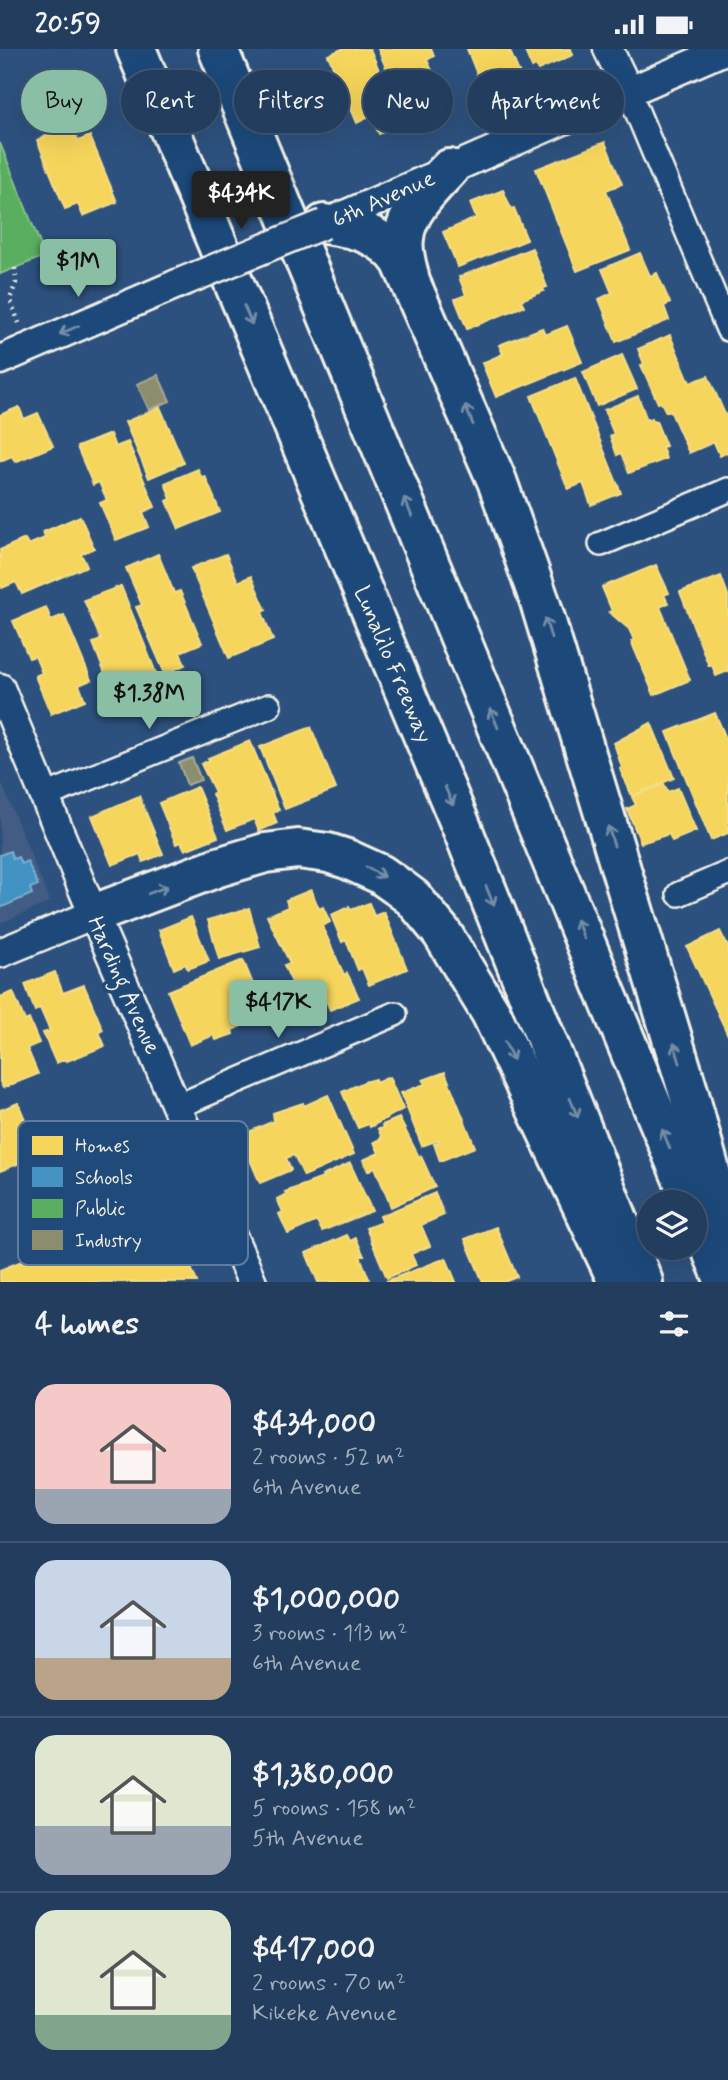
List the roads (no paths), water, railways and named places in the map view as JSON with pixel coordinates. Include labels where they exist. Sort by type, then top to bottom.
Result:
[{"type":"highway","name":"Lunalilo Freeway","points":[[136,49],[464,833],[643,1282]]},
{"type":"highway","points":[[218,49],[687,1190]]},
{"type":"highway","points":[[409,276],[404,246],[406,229],[425,197],[449,169]]},
{"type":"highway","points":[[324,224],[357,229],[378,238],[397,255],[409,276],[497,481],[540,602],[689,1094],[728,1237]]},
{"type":"highway","points":[[94,914],[218,867],[265,853],[298,849],[328,853],[380,874],[420,906],[442,933],[491,1013],[618,1282]]},
{"type":"highway","points":[[707,1238],[725,1282]]},
{"type":"street","points":[[608,49],[628,90],[728,329]]},
{"type":"street","name":"6th Avenue","points":[[0,360],[324,224],[727,49]]},
{"type":"street","points":[[601,544],[728,490]]},
{"type":"street","name":"Harding Avenue","points":[[0,688],[184,1121]]},
{"type":"street","points":[[45,796],[269,706]]},
{"type":"street","points":[[679,894],[728,873]]},
{"type":"street","points":[[0,953],[94,914]]},
{"type":"street","points":[[178,1106],[395,1014]]},
{"type":"street","name":"Harding Avenue","points":[[245,1265],[252,1282]]}]
